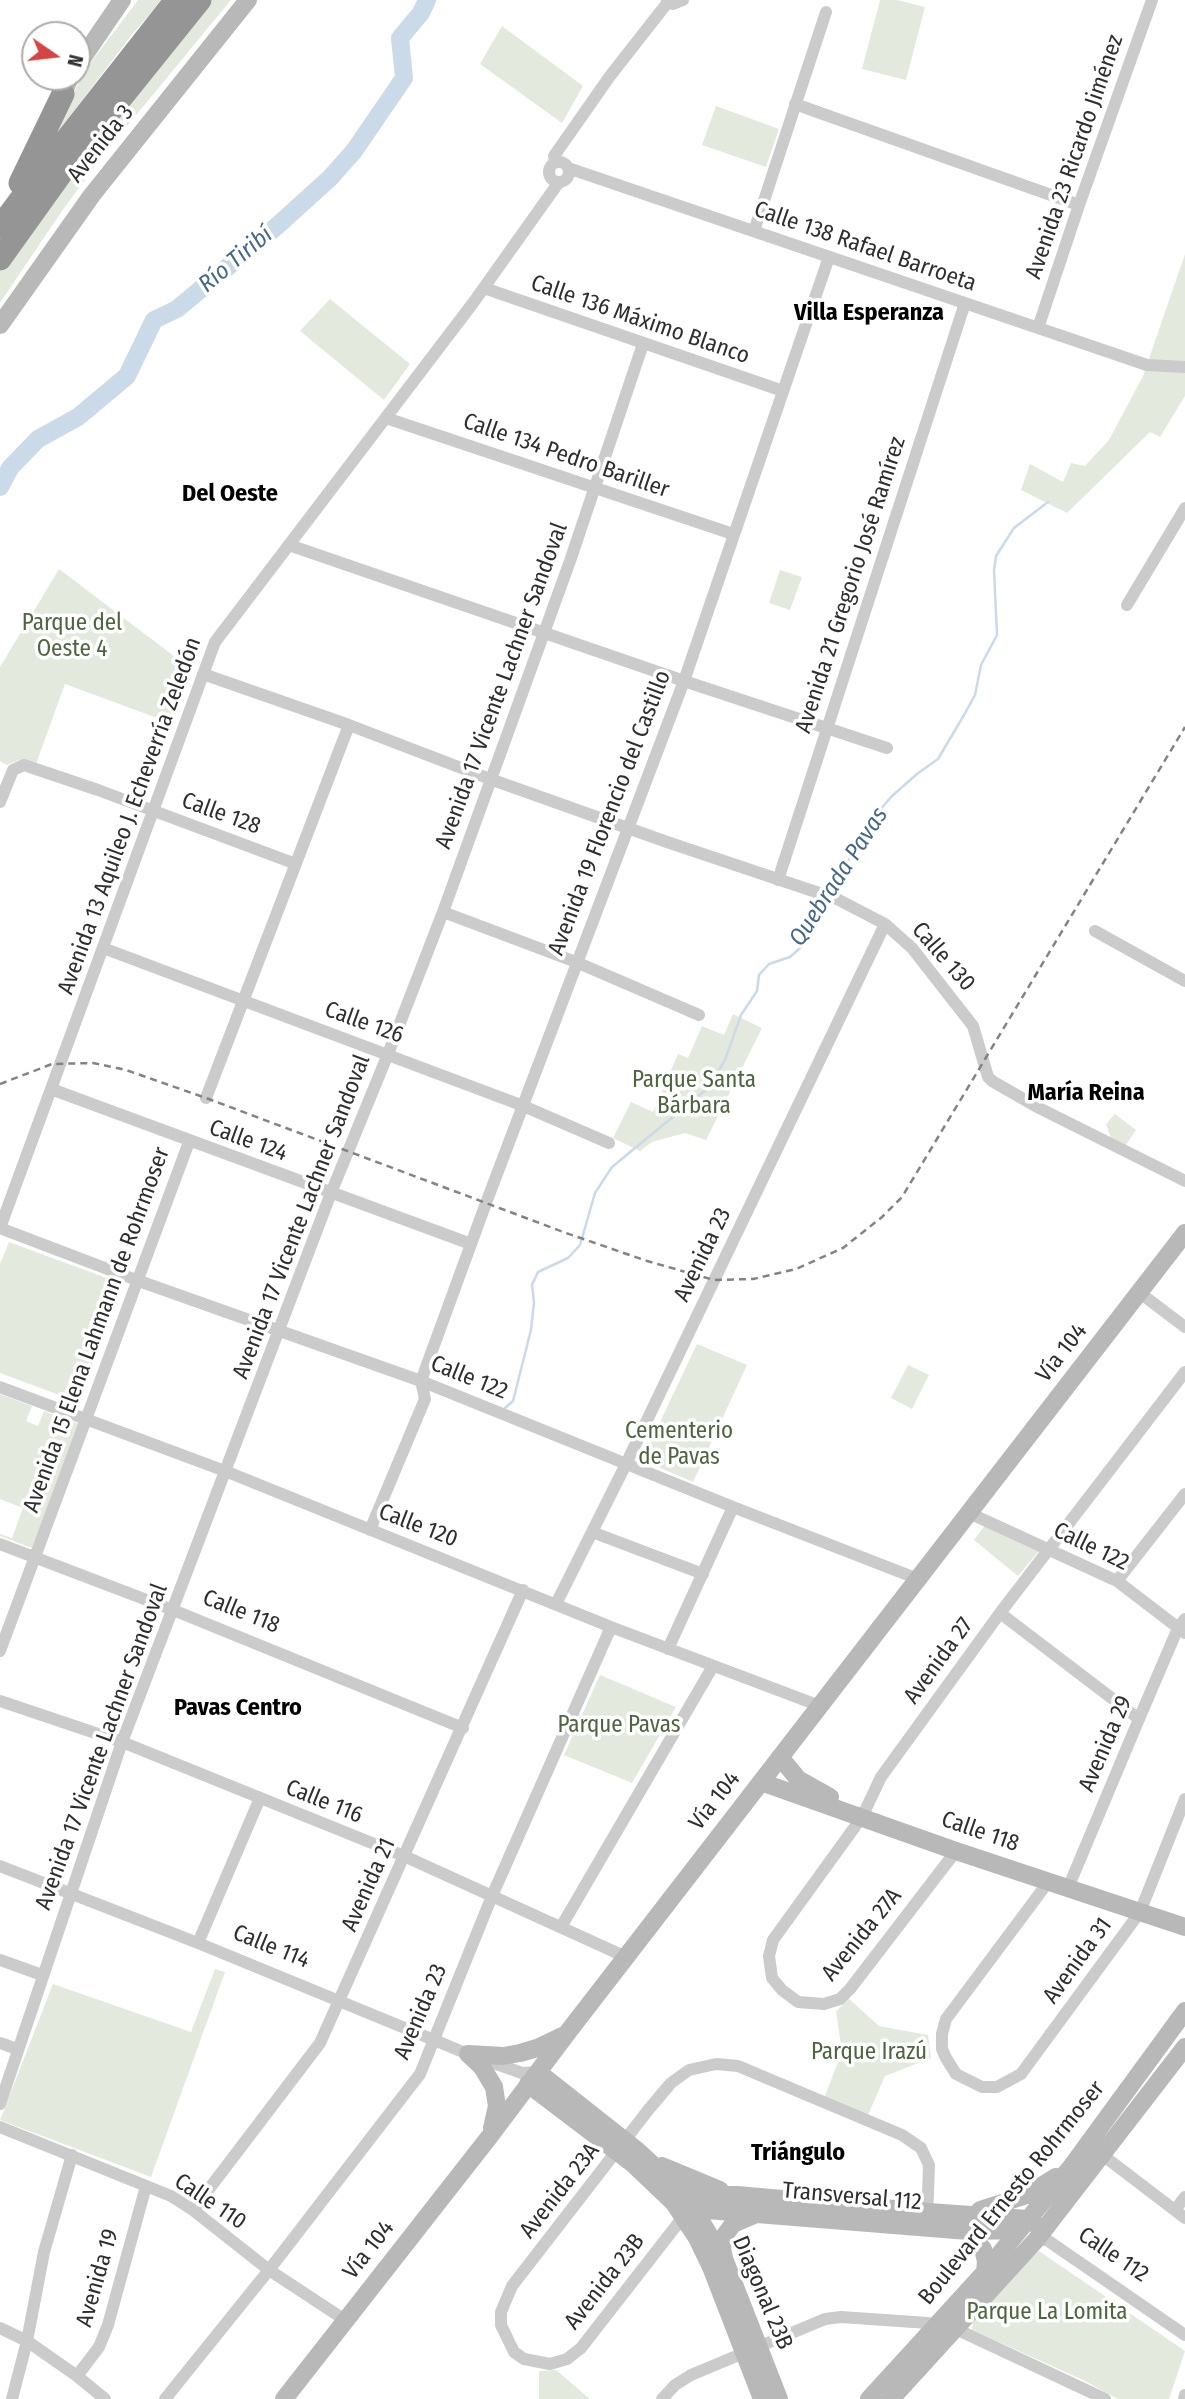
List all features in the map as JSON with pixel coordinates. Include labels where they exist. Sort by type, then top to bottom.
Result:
[{"type":"highway","points":[[0,226],[176,0]]},
{"type":"highway","points":[[0,259],[68,164],[200,0]]},
{"type":"highway","points":[[0,226],[64,91]]},
{"type":"street","name":"Avenida 3","points":[[0,325],[92,195],[248,0]]},
{"type":"street","points":[[555,163],[554,156],[667,1],[677,4],[682,0]]},
{"type":"street","name":"Avenida 23 Ricardo Jiménez","points":[[1038,328],[1152,0]]},
{"type":"street","points":[[91,45],[119,4]]},
{"type":"street","points":[[754,231],[826,12]]},
{"type":"street","points":[[795,104],[1079,205]]},
{"type":"street","points":[[561,162],[568,168],[567,178],[559,182],[553,180],[549,174],[550,167],[555,163],[561,162]]},
{"type":"street","name":"Calle 138 Rafael Barroeta","points":[[568,168],[1147,365],[1185,367]]},
{"type":"street","name":"Avenida 13 Aquileo J. Echeverría Zeledón","points":[[0,1228],[215,642],[484,288],[559,182]]},
{"type":"street","name":"Avenida 19 Florencio del Castillo","points":[[421,1381],[521,1105],[684,681],[829,257]]},
{"type":"street","name":"Calle 136 Máximo Blanco","points":[[484,288],[783,391]]},
{"type":"street","name":"Avenida 21 Gregorio José Ramírez","points":[[778,880],[965,303]]},
{"type":"street","name":"Avenida 17 Vicente Lachner Sandoval","points":[[0,2105],[122,1742],[331,1193],[443,912],[595,489],[643,344]]},
{"type":"street","name":"Calle 134 Pedro Bariller","points":[[386,418],[733,534]]},
{"type":"street","points":[[1127,605],[1185,508]]},
{"type":"street","points":[[289,545],[887,748]]},
{"type":"street","name":"Calle 130","points":[[203,674],[349,725],[490,779],[837,899],[885,924],[912,948],[973,1026],[988,1077],[992,1082],[1185,1181]]},
{"type":"street","points":[[206,1098],[349,725]]},
{"type":"street","name":"Calle 128","points":[[0,802],[13,770],[24,765],[296,864]]},
{"type":"street","points":[[443,912],[576,962],[699,1015]]},
{"type":"street","name":"Avenida 23","points":[[556,1604],[885,924]]},
{"type":"street","points":[[1096,931],[1185,981]]},
{"type":"street","name":"Calle 126","points":[[103,948],[521,1105],[609,1143]]},
{"type":"street","name":"Calle 124","points":[[51,1090],[471,1244]]},
{"type":"street","name":"Avenida 15 Elena Lahmann de Rohrmoser","points":[[0,1651],[189,1142]]},
{"type":"street","name":"Calle 122","points":[[0,1228],[139,1281],[421,1381],[918,1579]]},
{"type":"street","name":"Vía 104","points":[[284,2399],[490,2136],[530,2076],[568,2032],[1185,1233]]},
{"type":"street","points":[[1140,1293],[1185,1327]]},
{"type":"street","name":"Avenida 27","points":[[782,1990],[772,1978],[769,1956],[773,1940],[862,1816],[881,1777],[1000,1613],[1185,1372]]},
{"type":"street","points":[[370,1530],[425,1399],[421,1381]]},
{"type":"street","name":"Calle 120","points":[[0,1387],[225,1471],[611,1627],[820,1706]]},
{"type":"street","points":[[1118,1581],[1185,1494]]},
{"type":"street","points":[[668,1649],[733,1507]]},
{"type":"street","name":"Calle 122","points":[[969,1513],[1118,1581],[1183,1627]]},
{"type":"street","points":[[592,1532],[702,1574]]},
{"type":"street","name":"Calle 118","points":[[0,1544],[463,1728]]},
{"type":"street","name":"Avenida 21","points":[[193,2210],[320,2043],[523,1590]]},
{"type":"street","points":[[1000,1613],[1139,1719]]},
{"type":"street","name":"Avenida 23","points":[[164,2399],[269,2270],[420,2074],[492,1896],[611,1627]]},
{"type":"street","name":"Avenida 29","points":[[1068,1888],[1139,1719],[1183,1627]]},
{"type":"street","points":[[561,1927],[713,1666]]},
{"type":"street","name":"Calle 116","points":[[0,1701],[122,1742],[404,1856],[626,1957]]},
{"type":"street","points":[[780,1757],[798,1779],[835,1800],[841,1810]]},
{"type":"street","name":"Calle 118","points":[[761,1782],[956,1851],[1185,1927]]},
{"type":"street","points":[[198,1943],[260,1798]]},
{"type":"street","name":"Avenida 31","points":[[1049,1881],[946,2019],[942,2049],[956,2074],[982,2087],[997,2087],[1021,2074],[1140,1912],[1185,1799]]},
{"type":"street","name":"Avenida 27A","points":[[782,1990],[797,2002],[824,2004],[840,1999],[956,1851]]},
{"type":"street","name":"Calle 114","points":[[0,1866],[198,1943],[468,2054],[530,2076],[627,2148],[657,2185],[684,2206]]},
{"type":"street","points":[[0,1961],[43,1975]]},
{"type":"street","name":"Boulevard Ernesto Rohrmoser","points":[[891,2399],[1042,2237],[1095,2148],[1185,2011]]},
{"type":"street","points":[[468,2054],[503,2056],[520,2053],[537,2048],[568,2032]]},
{"type":"street","points":[[0,2043],[18,2049]]},
{"type":"street","name":"Boulevard Ernesto Rohrmoser","points":[[869,2399],[985,2272],[1070,2167],[1095,2148],[1185,2047]]},
{"type":"street","points":[[468,2054],[489,2076],[496,2095],[495,2119],[490,2136]]},
{"type":"street","name":"Avenida 23A","points":[[514,2352],[500,2325],[501,2312],[512,2286],[627,2148],[671,2083],[689,2070],[716,2064],[738,2066],[902,2135],[921,2148],[929,2165],[927,2220]]},
{"type":"street","name":"Calle 110","points":[[0,2127],[171,2196],[269,2270],[345,2320]]},
{"type":"street","points":[[627,2148],[686,2177],[737,2195]]},
{"type":"street","points":[[1095,2148],[1180,2214],[1185,2197]]},
{"type":"street","points":[[12,2399],[27,2341],[44,2252],[72,2155]]},
{"type":"street","points":[[953,2214],[990,2207],[1027,2195],[1070,2167]]},
{"type":"street","name":"Avenida 19","points":[[77,2376],[99,2347],[108,2325],[146,2186]]},
{"type":"street","name":"Transversal 112","points":[[684,2206],[737,2195],[927,2220],[968,2231],[1023,2224]]},
{"type":"street","name":"Transversal 112","points":[[684,2206],[757,2214],[927,2220],[953,2214],[1023,2224]]},
{"type":"street","name":"Diagonal 23B","points":[[684,2206],[725,2261],[752,2350],[762,2399]]},
{"type":"street","name":"Diagonal 23B","points":[[684,2206],[711,2267],[779,2399]]},
{"type":"street","name":"Avenida 23B","points":[[514,2352],[524,2359],[550,2364],[567,2359],[581,2348],[684,2206]]},
{"type":"street","points":[[725,2261],[722,2248],[725,2235],[733,2224],[757,2214]]},
{"type":"street","name":"Calle 112","points":[[1023,2224],[1185,2335]]},
{"type":"street","points":[[968,2231],[983,2249],[985,2272]]},
{"type":"street","points":[[662,2399],[675,2385],[691,2375],[825,2319],[841,2317],[956,2329],[1105,2399]]},
{"type":"street","points":[[0,2328],[27,2341],[105,2399]]},
{"type":"green space","points":[[138,0],[163,0],[134,32],[91,88],[91,62]]},
{"type":"green space","points":[[208,0],[231,0],[109,148],[64,208],[0,303],[0,270]]},
{"type":"green space","points":[[880,0],[897,0],[925,7],[906,80],[862,69]]},
{"type":"green space","points":[[502,26],[583,86],[562,123],[480,64]]},
{"type":"green space","points":[[74,91],[89,91],[51,141],[55,127]]},
{"type":"green space","points":[[716,106],[779,129],[766,167],[702,145]]},
{"type":"green space","points":[[1185,254],[1185,396],[1160,437],[1150,432],[1067,513],[1021,490],[1030,464],[1063,482],[1071,463],[1085,466],[1109,440],[1143,376]]},
{"type":"green space","points":[[330,299],[410,364],[384,400],[300,331]]},
{"type":"green space","name":"Parque del Oeste 4","points":[[59,569],[191,669],[171,723],[65,684],[36,764],[19,760],[7,765],[0,761],[0,667]]},
{"type":"green space","points":[[780,570],[802,577],[790,610],[769,603]]},
{"type":"green space","name":"Parque Santa Bárbara","points":[[733,1014],[762,1028],[706,1140],[685,1133],[652,1142],[640,1151],[613,1138],[631,1102],[653,1112],[678,1054],[688,1058],[702,1026],[724,1035]]},
{"type":"green space","points":[[1115,1114],[1136,1130],[1125,1146],[1111,1138],[1106,1124]]},
{"type":"green space","points":[[9,1242],[123,1284],[78,1402],[0,1373],[0,1264]]},
{"type":"green space","name":"Cementerio de Pavas","points":[[697,1344],[747,1365],[693,1482],[642,1460]]},
{"type":"green space","points":[[908,1365],[929,1375],[912,1409],[891,1398]]},
{"type":"green space","points":[[0,1394],[32,1406],[26,1421],[38,1426],[44,1411],[79,1424],[32,1548],[0,1536],[12,1538],[23,1508],[0,1499]]},
{"type":"green space","points":[[985,1525],[1040,1550],[1018,1576],[974,1540]]},
{"type":"green space","name":"Parque Pavas","points":[[600,1675],[676,1707],[632,1783],[564,1755]]},
{"type":"green space","points":[[215,1969],[225,1972],[151,2177],[0,2120],[53,1984],[191,2032]]},
{"type":"green space","name":"Parque Irazú","points":[[849,1999],[879,2026],[928,2035],[931,2058],[885,2076],[868,2115],[824,2098],[842,2052],[836,2011]]},
{"type":"green space","name":"Parque La Lomita","points":[[1039,2251],[1185,2351],[1169,2399],[1118,2399],[1083,2380],[972,2330],[973,2321]]},
{"type":"green space","points":[[556,2370],[590,2399],[539,2399],[539,2371]]},
{"type":"waterway","name":"Río Tiribí","points":[[0,487],[10,468],[38,439],[78,417],[127,376],[154,320],[177,309],[277,226],[330,178],[354,151],[404,78],[400,38],[421,13],[427,0]]},
{"type":"waterway","name":"Quebrada Pavas","points":[[831,894],[866,826],[892,796],[938,759],[964,715],[975,695],[981,665],[997,635],[994,570],[996,556],[1014,528],[1048,502]]},
{"type":"waterway","name":"Quebrada Pavas","points":[[505,1408],[513,1401],[531,1330],[534,1302],[532,1285],[538,1272],[568,1258],[580,1245],[595,1193],[612,1167],[708,1088],[725,1060],[741,1015],[757,991],[759,975],[769,964],[790,957],[799,949],[829,900]]},
{"type":"railway","points":[[0,1084],[52,1064],[93,1063],[126,1070],[647,1261],[714,1280],[753,1279],[796,1269],[843,1248],[902,1197],[1185,727]]},
{"type":"district","name":"Villa Esperanza","points":[[869,313]]},
{"type":"district","name":"Del Oeste","points":[[230,494]]},
{"type":"district","name":"María Reina","points":[[1086,1093]]},
{"type":"district","name":"Pavas Centro","points":[[238,1708]]},
{"type":"district","name":"Triángulo","points":[[798,2153]]}]
